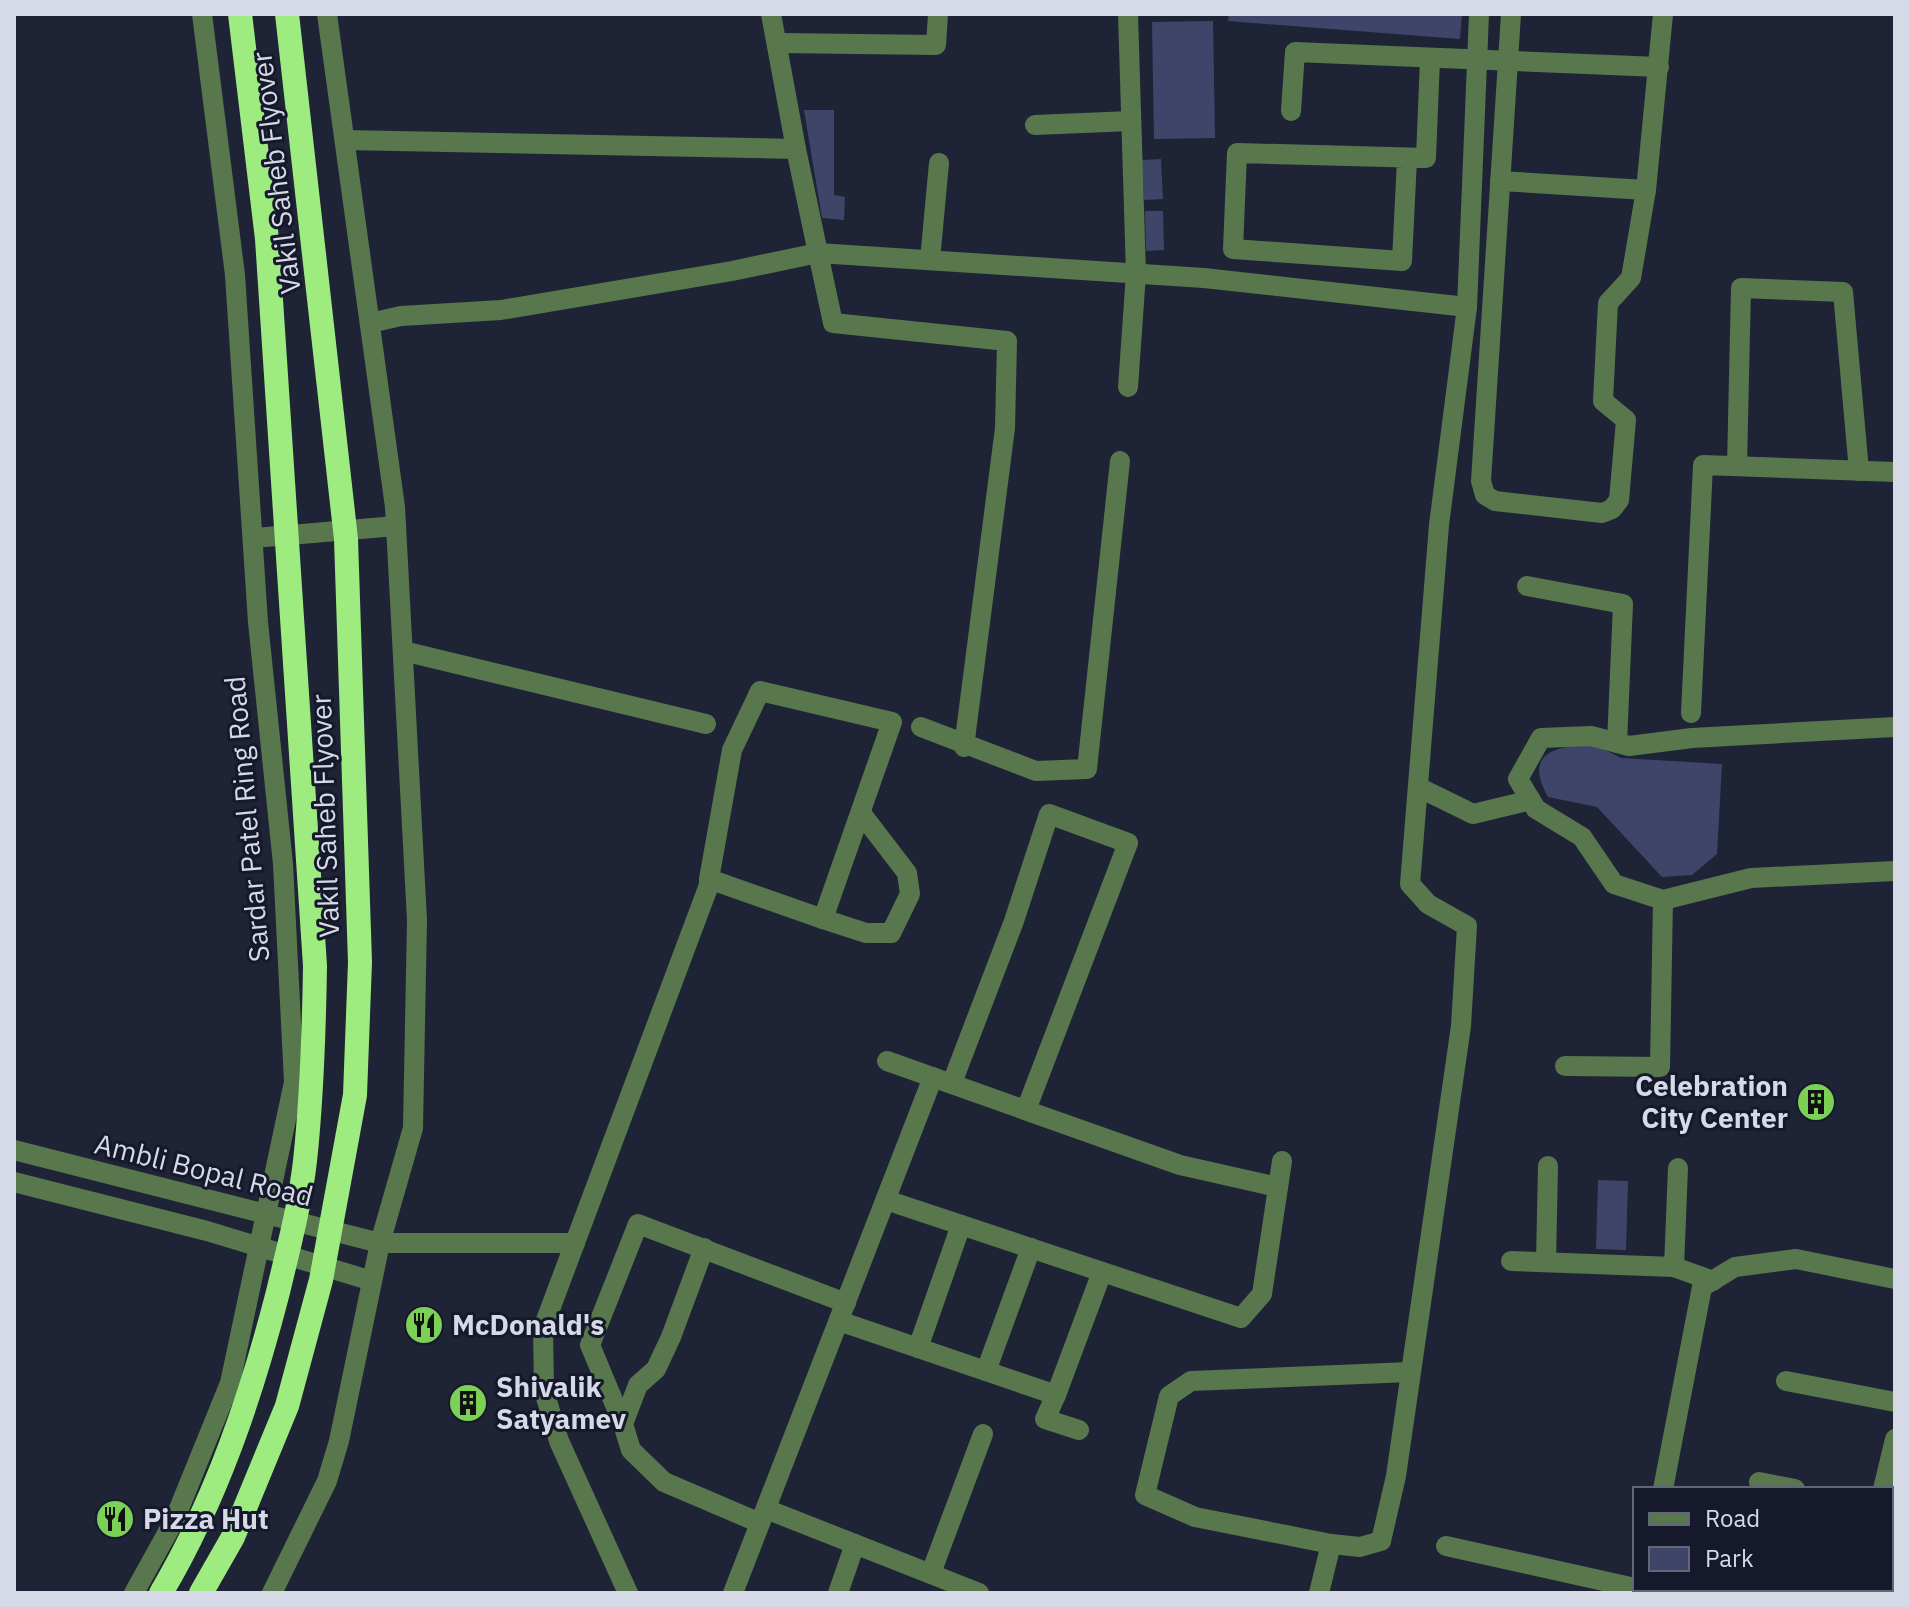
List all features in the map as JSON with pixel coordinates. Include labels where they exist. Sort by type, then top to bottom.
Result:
[{"type":"highway","name":"Vakil Saheb Flyover","points":[[161,1593],[179,1562],[228,1456],[261,1357],[305,1165],[313,1079],[315,966],[268,255],[240,14]]},
{"type":"highway","name":"Vakil Saheb Flyover","points":[[201,1593],[233,1537],[287,1406],[321,1280],[355,1095],[360,962],[346,539],[287,14]]},
{"type":"street","name":"Sardar Patel Ring Road","points":[[134,1593],[174,1521],[230,1383],[268,1216],[294,1082],[283,864],[253,538],[235,275],[202,14]]},
{"type":"street","points":[[272,1593],[327,1481],[339,1441],[380,1243],[413,1128],[417,920],[396,526],[327,14]]},
{"type":"street","points":[[771,14],[833,323],[1007,341],[1005,428],[964,747]]},
{"type":"street","points":[[779,43],[936,45],[938,14]]},
{"type":"street","points":[[1128,14],[1136,274],[1128,387]]},
{"type":"street","points":[[1410,1372],[1191,1381],[1169,1396],[1145,1495],[1195,1517],[1360,1547],[1381,1541],[1396,1476],[1461,1026],[1467,926],[1428,904],[1410,884],[1439,525],[1467,307],[1479,14]]},
{"type":"street","points":[[1511,14],[1481,481],[1485,495],[1495,501],[1602,513],[1612,509],[1619,500],[1626,420],[1603,401],[1608,303],[1631,278],[1646,190],[1663,14]]},
{"type":"street","points":[[1291,111],[1295,52],[1659,67]]},
{"type":"street","points":[[1407,159],[1402,261],[1233,249],[1237,153],[1426,158],[1430,59]]},
{"type":"street","points":[[1035,125],[1131,121]]},
{"type":"street","points":[[345,140],[796,149]]},
{"type":"street","points":[[930,260],[939,163]]},
{"type":"street","points":[[1500,181],[1646,190]]},
{"type":"street","points":[[370,323],[401,316],[501,310],[732,271],[818,253],[1136,274],[1467,307]]},
{"type":"street","points":[[1737,466],[1741,288],[1843,292],[1859,471]]},
{"type":"street","points":[[921,727],[964,747],[1036,771],[1087,769],[1120,461]]},
{"type":"street","points":[[1691,713],[1703,465],[1895,472]]},
{"type":"street","points":[[253,538],[396,526]]},
{"type":"street","points":[[1527,586],[1623,604],[1617,743]]},
{"type":"street","points":[[403,651],[706,724]]},
{"type":"street","points":[[628,1593],[559,1441],[544,1391],[543,1328],[709,879],[732,750],[760,691],[892,722],[823,919]]},
{"type":"street","points":[[1895,727],[1692,738],[1629,746],[1591,736],[1541,738],[1518,779],[1536,809],[1582,837],[1614,884],[1663,900],[1751,878],[1895,871]]},
{"type":"street","points":[[1418,787],[1473,814],[1531,800]]},
{"type":"street","points":[[709,879],[866,933],[891,933],[910,894],[907,873],[861,813]]},
{"type":"street","points":[[733,1593],[886,1200],[1014,921],[1049,814],[1128,843],[1026,1110]]},
{"type":"street","points":[[1565,1066],[1660,1067],[1663,900]]},
{"type":"street","points":[[887,1061],[1180,1165],[1278,1187]]},
{"type":"street","name":"Ambli Bopal Road","points":[[14,1150],[380,1243],[575,1243]]},
{"type":"street","points":[[886,1200],[1241,1318],[1262,1294],[1282,1161]]},
{"type":"street","points":[[1546,1262],[1548,1166]]},
{"type":"street","points":[[1674,1267],[1678,1168]]},
{"type":"street","name":"Ambli Bopal Road","points":[[14,1182],[260,1247],[372,1281]]},
{"type":"street","points":[[979,1593],[934,1581],[855,1544],[664,1482],[631,1450],[590,1345],[631,1234],[638,1224],[704,1248],[918,1348],[1056,1395]]},
{"type":"street","points":[[918,1348],[961,1225]]},
{"type":"street","points":[[623,1424],[638,1385],[656,1369],[671,1337],[704,1248]]},
{"type":"street","points":[[986,1371],[1031,1248]]},
{"type":"street","points":[[1663,1487],[1702,1287],[1735,1267],[1796,1259],[1895,1279]]},
{"type":"street","points":[[1511,1261],[1674,1267],[1713,1281]]},
{"type":"street","points":[[1079,1430],[1045,1419],[1102,1272]]},
{"type":"street","points":[[1786,1381],[1895,1402]]},
{"type":"street","points":[[934,1581],[983,1434]]},
{"type":"street","points":[[1883,1487],[1895,1439]]},
{"type":"street","points":[[1759,1482],[1785,1487]]},
{"type":"street","points":[[838,1593],[855,1544]]},
{"type":"street","points":[[1319,1593],[1331,1544]]},
{"type":"street","points":[[1446,1546],[1633,1588]]},
{"type":"green space","points":[[1229,14],[1462,14],[1460,39],[1228,21]]},
{"type":"green space","points":[[1213,21],[1215,138],[1154,139],[1152,22]]},
{"type":"green space","points":[[804,110],[834,110],[834,195],[845,197],[844,220],[822,218]]},
{"type":"green space","points":[[1161,159],[1163,199],[1144,200],[1142,160]]},
{"type":"green space","points":[[1145,211],[1163,211],[1164,250],[1146,251]]},
{"type":"green space","points":[[1594,744],[1621,758],[1722,764],[1717,854],[1692,875],[1662,877],[1597,807],[1548,797],[1539,769],[1542,760],[1557,750]]},
{"type":"green space","points":[[1598,1180],[1628,1181],[1626,1250],[1596,1249]]},
{"type":"place","name":"Celebration City Center","points":[[1816,1102]]},
{"type":"place","name":"McDonald's","points":[[424,1325]]},
{"type":"place","name":"Shivalik Satyamev","points":[[468,1403]]},
{"type":"place","name":"Pizza Hut","points":[[115,1519]]}]
